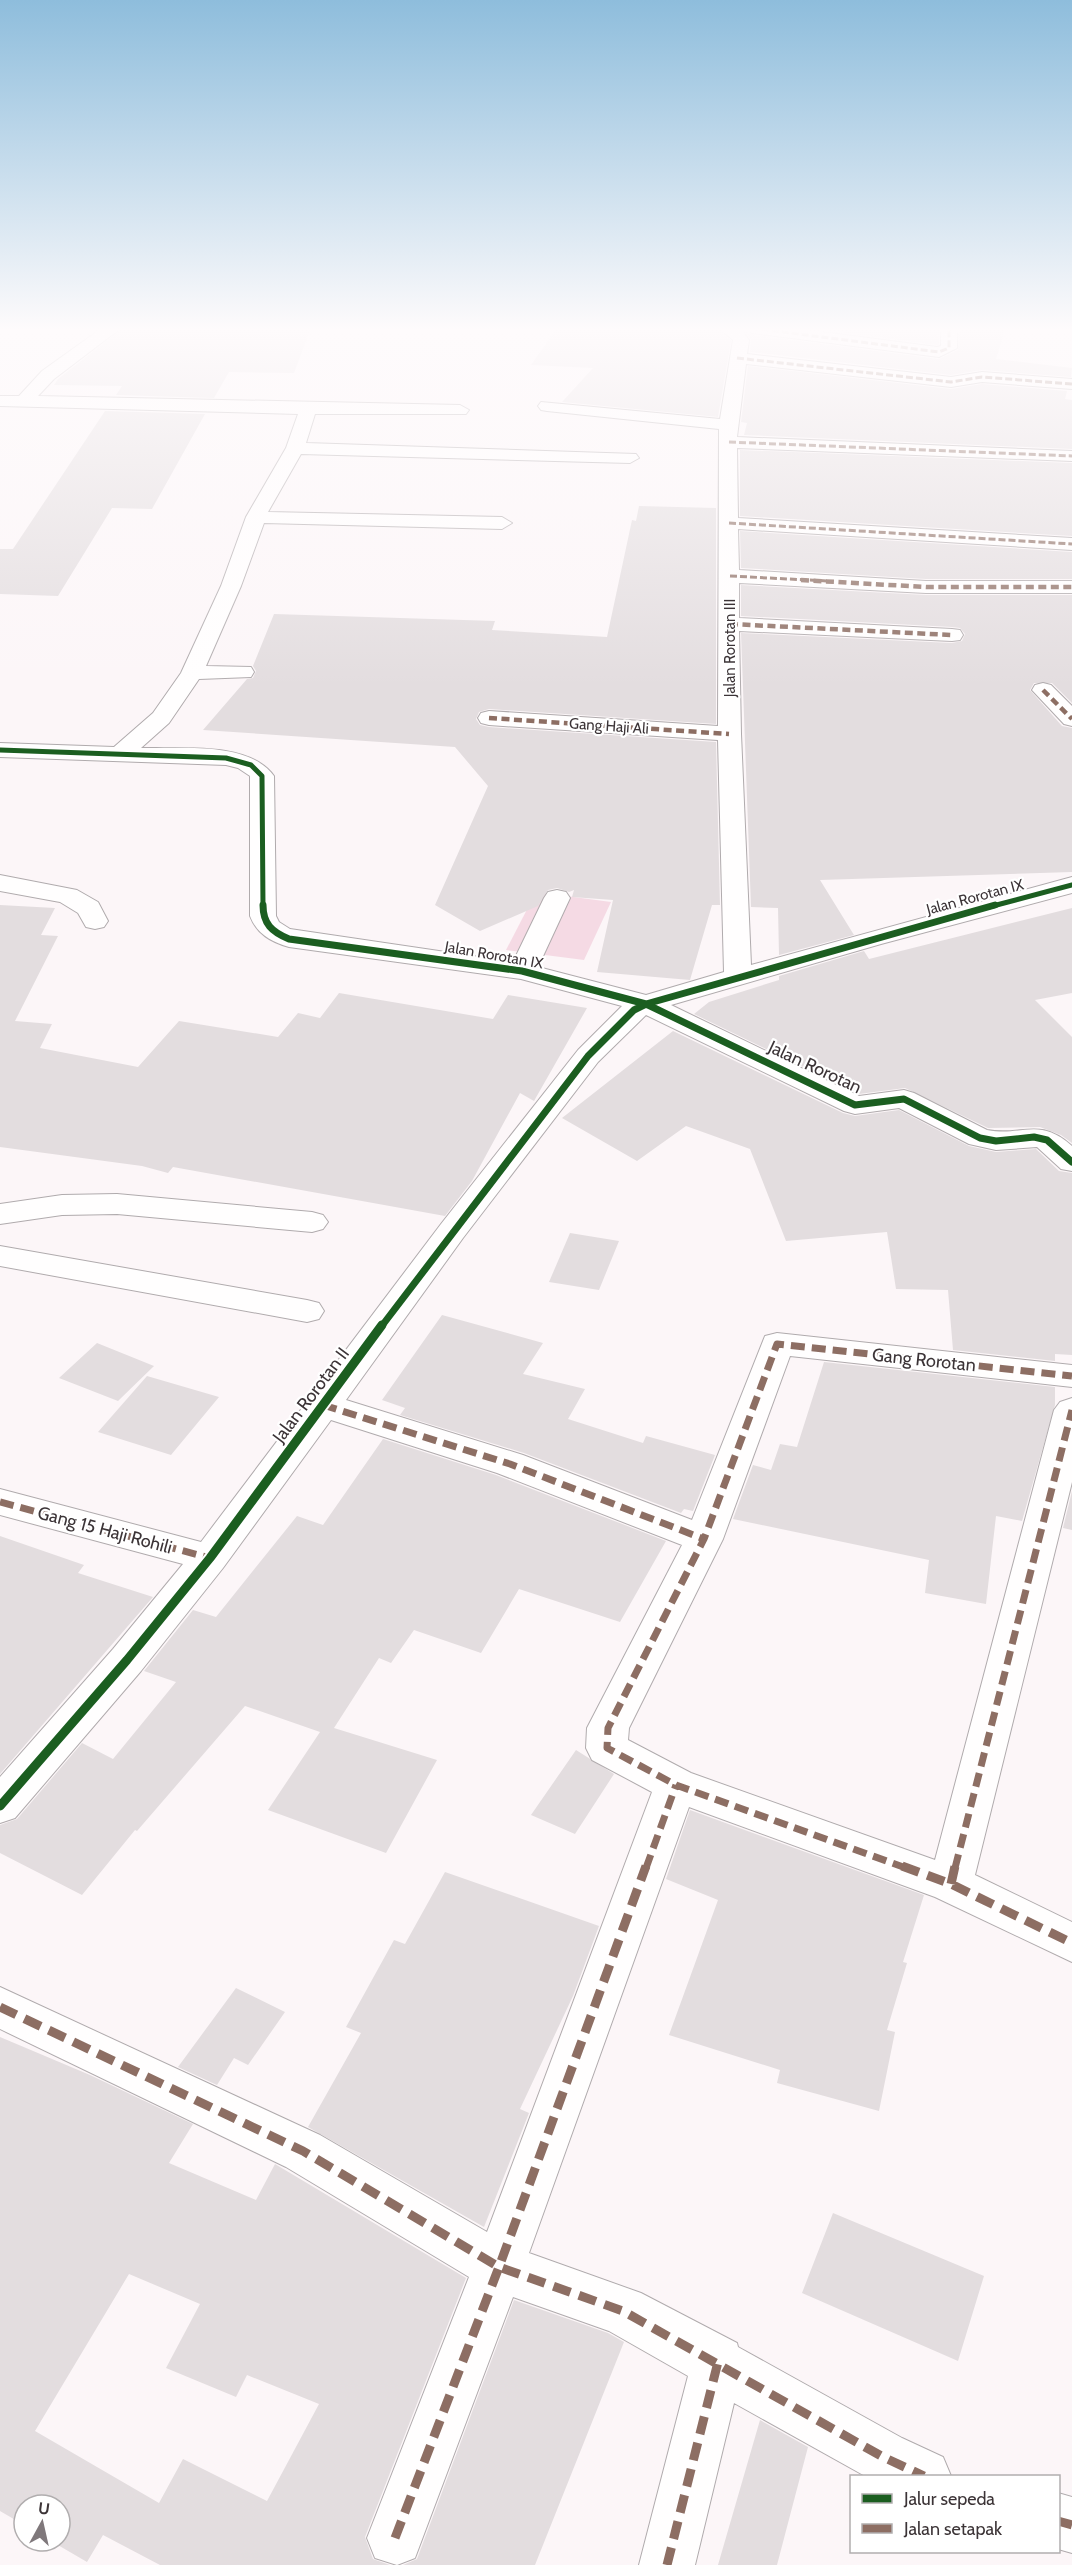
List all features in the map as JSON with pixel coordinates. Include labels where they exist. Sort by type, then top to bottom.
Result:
[{"type":"street","points":[[121,753],[161,718],[192,673],[231,586],[256,517],[295,448],[630,458]]},
{"type":"street","name":"Jalan Rorotan III","points":[[729,448],[729,734],[738,976]]},
{"type":"street","points":[[943,448],[1072,456]]},
{"type":"street","points":[[256,517],[502,523]]},
{"type":"street","points":[[729,523],[1072,544]]},
{"type":"street","points":[[730,576],[926,587],[1072,587]]},
{"type":"street","points":[[730,624],[952,634]]},
{"type":"street","points":[[192,673],[243,672]]},
{"type":"street","points":[[1043,690],[1072,719]]},
{"type":"street","name":"Gang Haji Ali","points":[[489,718],[729,734]]},
{"type":"street","name":"Jalan Rorotan IX","points":[[0,750],[226,758],[246,762],[256,767],[262,776],[263,916],[265,924],[276,933],[289,939],[522,971],[646,1004],[738,976],[1072,885]]},
{"type":"street","points":[[0,883],[68,896],[89,908],[95,921]]},
{"type":"street","points":[[522,971],[557,898]]},
{"type":"street","name":"Jalan Rorotan","points":[[646,1004],[855,1105],[904,1099],[966,1133],[980,1138],[996,1141],[1034,1137],[1047,1140],[1072,1162]]},
{"type":"street","name":"Jalan Rorotan II","points":[[0,1806],[127,1660],[210,1558],[452,1231],[509,1161],[588,1056],[634,1010],[646,1004]]},
{"type":"street","points":[[0,1214],[62,1205],[117,1204],[312,1222]]},
{"type":"street","points":[[0,1257],[307,1311]]},
{"type":"street","name":"Gang Rorotan","points":[[704,1539],[777,1344],[1072,1376]]},
{"type":"street","points":[[323,1405],[510,1464],[704,1539],[608,1728],[605,1739],[606,1748],[676,1785],[951,1884],[1072,1943]]},
{"type":"street","points":[[951,1884],[1072,1410]]},
{"type":"street","name":"Gang 15 Haji Rohili","points":[[0,1502],[210,1558]]},
{"type":"street","points":[[395,2538],[499,2266],[676,1785]]},
{"type":"street","points":[[0,2007],[303,2151],[499,2266],[623,2311],[718,2362],[884,2457],[922,2475]]},
{"type":"street","points":[[667,2565],[718,2362]]},
{"type":"shaded area","points":[[536,892],[611,902],[584,960],[506,950]]},
{"type":"building","points":[[81,448],[186,448],[152,509],[112,508],[58,596],[0,594],[0,549],[13,549]]},
{"type":"building","points":[[740,450],[1072,463],[1072,536],[740,516]]},
{"type":"building","points":[[639,506],[716,508],[716,724],[489,709],[479,712],[476,719],[480,725],[489,727],[716,742],[720,905],[712,905],[690,980],[597,972],[613,900],[572,897],[574,890],[569,892],[557,888],[548,890],[538,906],[480,931],[435,905],[488,786],[455,747],[203,730],[247,679],[253,678],[256,671],[253,666],[274,614],[495,621],[492,630],[607,637],[632,520],[636,521]]},
{"type":"building","points":[[740,531],[1072,552],[1072,579],[926,579],[741,568]]},
{"type":"building","points":[[741,585],[926,595],[1072,595],[1072,703],[1052,683],[1034,683],[1030,690],[1062,726],[1072,728],[1072,872],[820,880],[854,935],[779,955],[778,908],[751,907],[741,633],[952,643],[962,641],[965,634],[960,628],[952,627],[741,616]]},
{"type":"building","points":[[0,905],[55,908],[41,935],[58,936],[15,1021],[52,1024],[40,1048],[138,1067],[179,1021],[278,1037],[298,1013],[320,1018],[339,993],[493,1019],[508,995],[587,1008],[534,1101],[520,1093],[472,1181],[445,1216],[173,1167],[168,1173],[142,1166],[0,1147]]},
{"type":"building","points":[[1072,908],[1072,993],[1035,1000],[1072,1037],[1072,1143],[1061,1135],[1040,1127],[988,1128],[905,1088],[859,1094],[694,1014],[709,1002],[779,980],[779,976],[864,951],[869,959]]},
{"type":"building","points":[[673,1031],[843,1113],[855,1116],[899,1110],[969,1146],[996,1152],[1036,1149],[1059,1171],[1072,1173],[1072,1355],[1055,1354],[1055,1361],[953,1350],[948,1290],[896,1289],[887,1232],[786,1241],[750,1149],[686,1126],[637,1161],[562,1118]]},
{"type":"building","points":[[570,1233],[619,1241],[599,1290],[549,1282]]},
{"type":"building","points":[[442,1315],[543,1343],[523,1374],[585,1389],[568,1419],[643,1443],[646,1436],[715,1455],[693,1511],[684,1509],[681,1513],[524,1453],[400,1415],[405,1408],[382,1400]]},
{"type":"building","points":[[97,1343],[154,1366],[118,1401],[59,1378]]},
{"type":"building","points":[[824,1362],[1055,1387],[1055,1405],[1022,1521],[996,1516],[986,1604],[925,1593],[929,1560],[733,1519],[753,1465],[771,1470],[780,1444],[797,1447]]},
{"type":"building","points":[[147,1376],[219,1397],[171,1455],[98,1432]]},
{"type":"building","points":[[383,1439],[496,1475],[666,1541],[620,1622],[519,1589],[481,1653],[414,1630],[391,1663],[379,1658],[334,1728],[437,1760],[386,1853],[268,1810],[320,1732],[245,1706],[137,1831],[135,1830],[82,1895],[0,1853],[0,1825],[17,1819],[82,1743],[113,1759],[176,1682],[144,1671],[193,1610],[216,1617],[297,1516],[323,1525]]},
{"type":"building","points":[[1072,1491],[1072,1530],[1063,1528]]},
{"type":"building","points":[[0,1536],[84,1565],[78,1573],[153,1597],[0,1774]]},
{"type":"building","points":[[576,1750],[614,1774],[575,1834],[531,1815]]},
{"type":"building","points":[[690,1810],[924,1895],[903,1962],[907,1963],[887,2030],[895,2032],[879,2111],[777,2083],[780,2070],[669,2035],[718,1900],[666,1879]]},
{"type":"building","points":[[445,1872],[599,1926],[573,1996],[520,2109],[529,2113],[484,2227],[308,2127],[361,2033],[346,2027],[394,1940],[405,1944]]},
{"type":"building","points":[[236,1988],[285,2012],[248,2065],[234,2058],[217,2085],[178,2067]]},
{"type":"building","points":[[0,2037],[90,2075],[193,2124],[169,2163],[256,2200],[275,2164],[466,2278],[365,2537],[373,2559],[390,2565],[160,2565],[103,2535],[87,2562],[72,2553],[72,2493],[12,2493],[12,2518],[0,2511]],"holes":[[[129,2274],[200,2304],[166,2368],[236,2397],[247,2375],[319,2404],[267,2501],[183,2459],[159,2503],[35,2431]]]},
{"type":"building","points":[[833,2213],[984,2276],[958,2361],[802,2293]]},
{"type":"building","points":[[514,2300],[608,2333],[624,2342],[535,2565],[403,2565],[417,2559]]},
{"type":"building","points":[[760,2420],[808,2447],[777,2565],[718,2565]]},
{"type":"marked path","points":[[869,448],[1072,456]]},
{"type":"marked path","points":[[729,523],[1072,544]]},
{"type":"marked path","points":[[730,576],[926,587],[1072,587]]},
{"type":"marked path","points":[[730,624],[952,635]]},
{"type":"marked path","points":[[1043,690],[1072,719]]},
{"type":"marked path","points":[[489,718],[729,734]]},
{"type":"marked path","points":[[1072,1376],[777,1344],[704,1539],[608,1728],[607,1748],[676,1785],[951,1884],[1072,1943]]},
{"type":"marked path","points":[[323,1405],[510,1464],[704,1539]]},
{"type":"marked path","points":[[951,1884],[1072,1410]]},
{"type":"marked path","points":[[0,1502],[210,1558]]},
{"type":"marked path","points":[[395,2538],[499,2267],[676,1785]]},
{"type":"marked path","points":[[0,2007],[303,2151],[499,2267],[623,2311],[883,2457],[922,2475]]},
{"type":"marked path","points":[[667,2565],[718,2362]]},
{"type":"marked path","points":[[1060,2522],[1072,2525]]},
{"type":"cycle path","points":[[0,750],[226,758],[247,763],[262,776],[263,916],[270,928],[280,935],[289,939],[522,971],[646,1004],[855,1105],[904,1099],[966,1133],[980,1138],[996,1141],[1034,1137],[1047,1140],[1072,1162]]},
{"type":"cycle path","points":[[0,1806],[127,1660],[210,1558],[452,1231],[509,1161],[588,1056],[634,1010],[646,1004],[872,938],[1072,885]]}]
